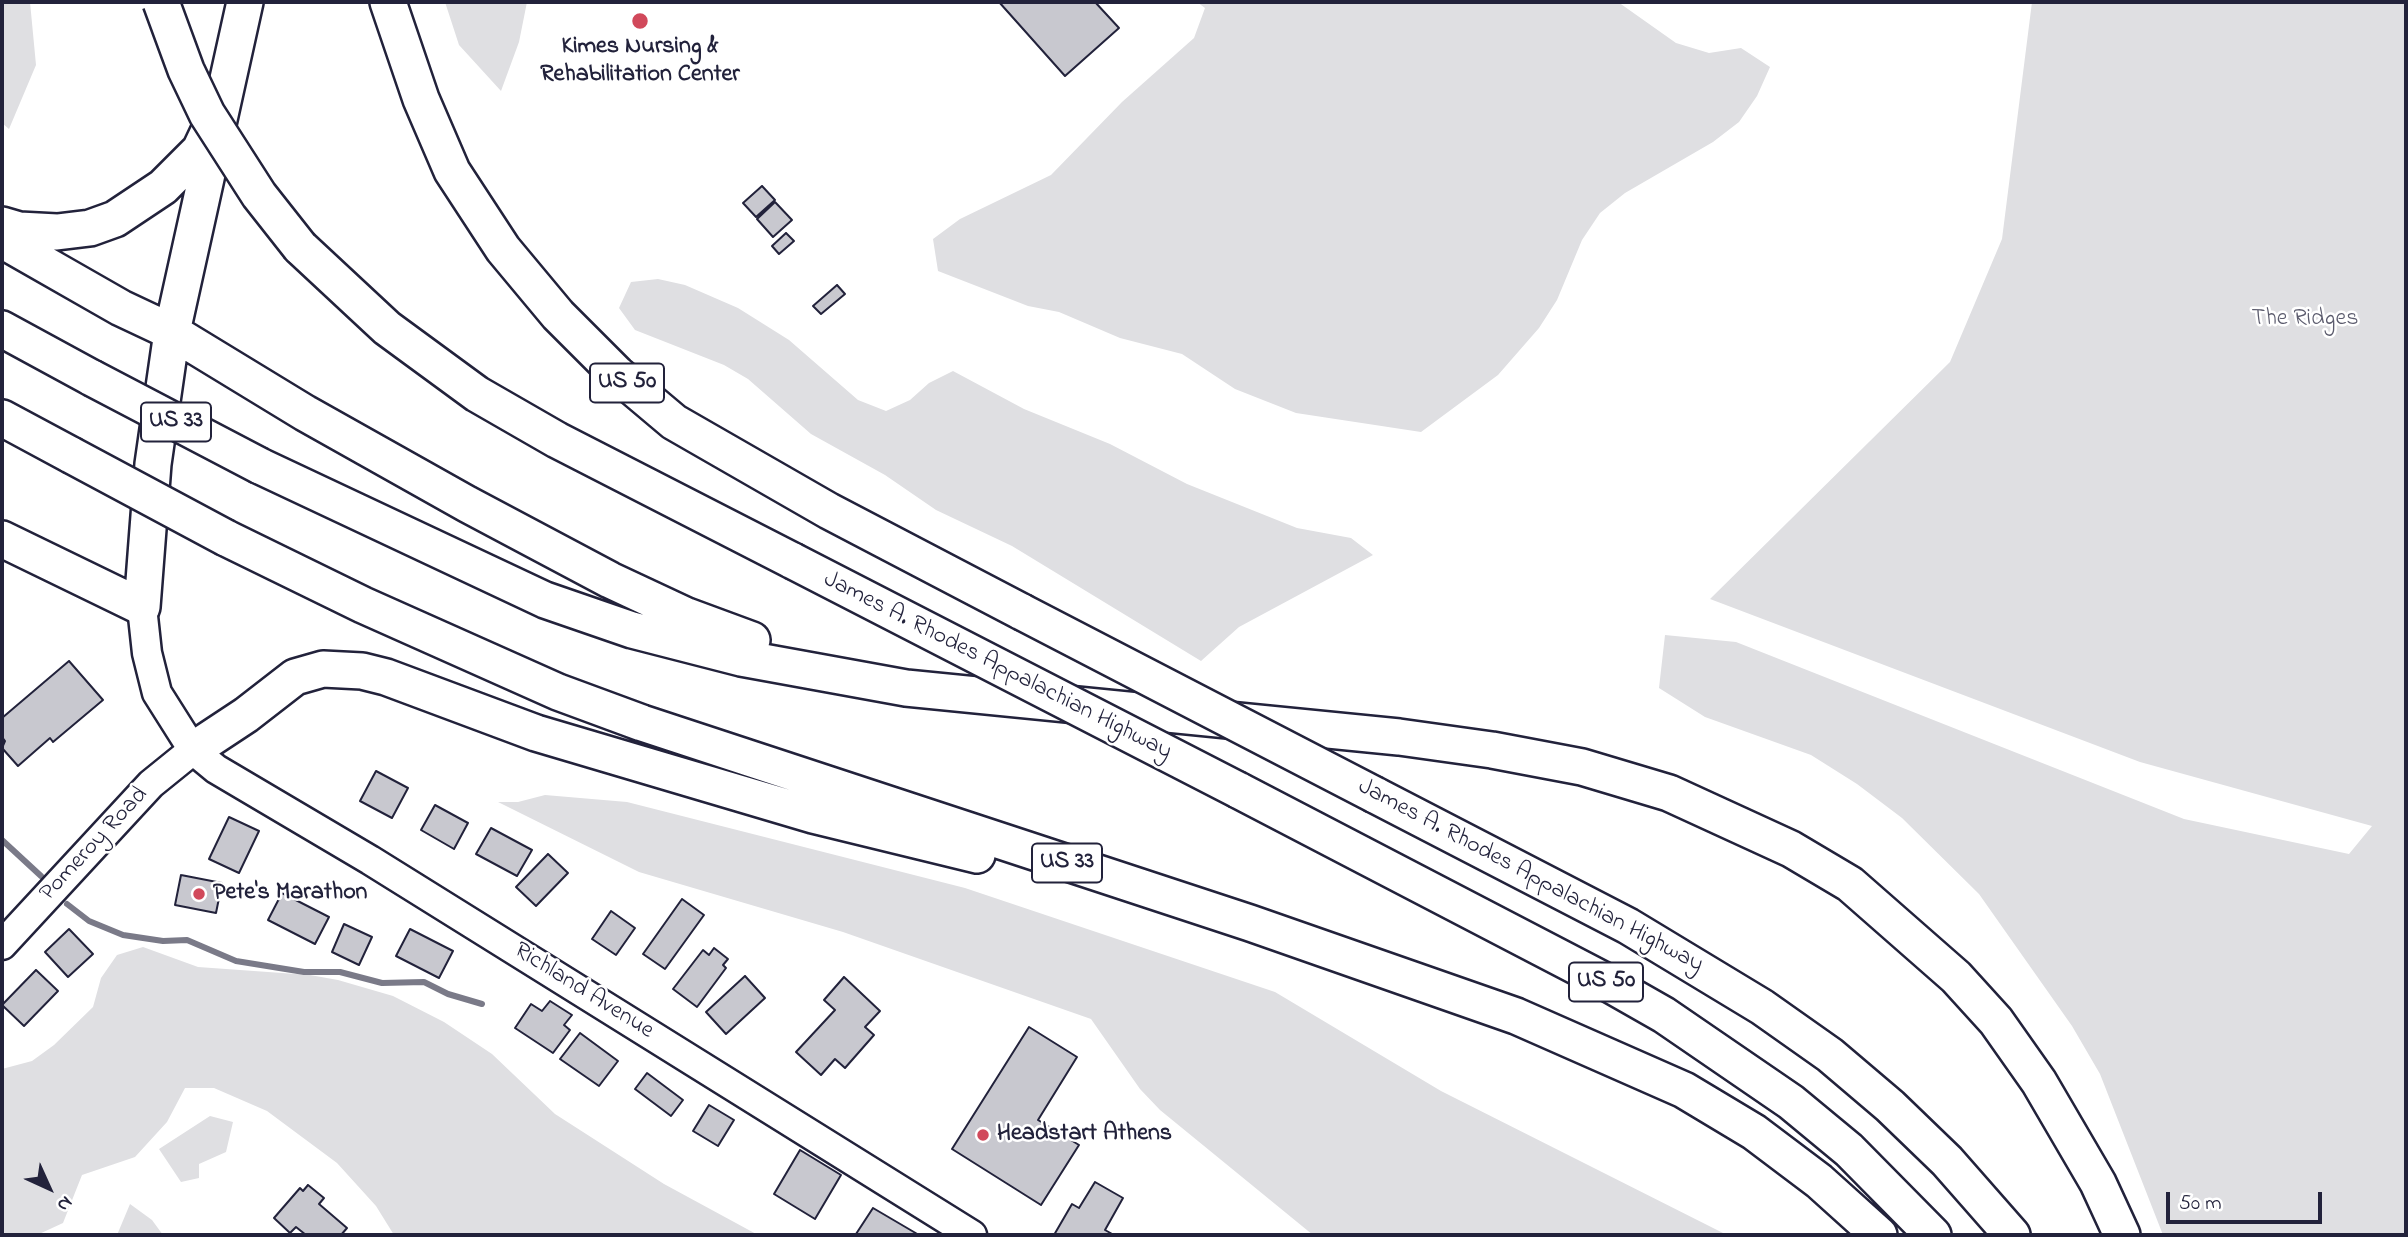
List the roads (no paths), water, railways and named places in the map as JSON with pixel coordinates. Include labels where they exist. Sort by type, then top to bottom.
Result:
[{"type":"highway","name":"James A. Rhodes Appalachian Highway","points":[[161,2],[186,70],[207,114],[259,195],[300,247],[387,328],[477,394],[557,440],[1599,978],[1674,1022],[1801,1110],[1849,1150],[1933,1235]]},
{"type":"highway","points":[[2,539],[142,607],[153,464],[172,332],[245,2]]},
{"type":"highway","name":"James A. Rhodes Appalachian Highway","points":[[388,2],[421,99],[452,171],[511,259],[558,315],[617,374],[685,429],[829,511],[1628,926],[1762,1007],[1830,1055],[1890,1106],[1947,1161],[2012,1235]]},
{"type":"highway","points":[[2,225],[19,230],[57,232],[90,228],[115,219],[153,195],[200,150],[221,106]]},
{"type":"highway","points":[[2,240],[121,308],[172,332],[305,413],[610,580],[687,616],[758,642],[906,688]]},
{"type":"highway","name":"US 33","points":[[2,329],[260,466],[545,600],[632,631],[741,657],[906,688],[1398,737],[1492,750],[1594,771],[1669,793],[1728,817],[1791,849],[1850,884],[1956,977],[1996,1021],[2039,1082],[2098,1183],[2122,1235]]},
{"type":"highway","name":"US 33","points":[[2,418],[226,538],[374,610],[558,692],[642,723],[1250,923],[1516,1016],[1684,1090],[1754,1132],[1819,1181],[1879,1235]]},
{"type":"highway","points":[[193,750],[246,715],[295,677],[323,669],[370,672],[536,733],[813,815],[1250,923]]},
{"type":"main road","points":[[142,607],[147,653],[157,693],[193,750]]},
{"type":"main road","name":"Pomeroy Road","points":[[2,946],[151,784],[193,750]]},
{"type":"main road","name":"Richland Avenue","points":[[193,750],[242,786],[359,853],[972,1235]]},
{"type":"waterway","points":[[2,840],[41,876]]},
{"type":"waterway","points":[[67,904],[89,921],[123,935],[163,941],[187,940],[236,961],[304,972],[340,972],[382,983],[424,982],[448,994],[482,1004]]},
{"type":"place","name":"Kimes Nursing & Rehabilitation Center","points":[[640,21]]},
{"type":"place","name":"Pete's Marathon","points":[[199,894]]},
{"type":"place","name":"Headstart Athens","points":[[983,1135]]},
{"type":"park label","name":"The Ridges","points":[[2305,320]]}]
